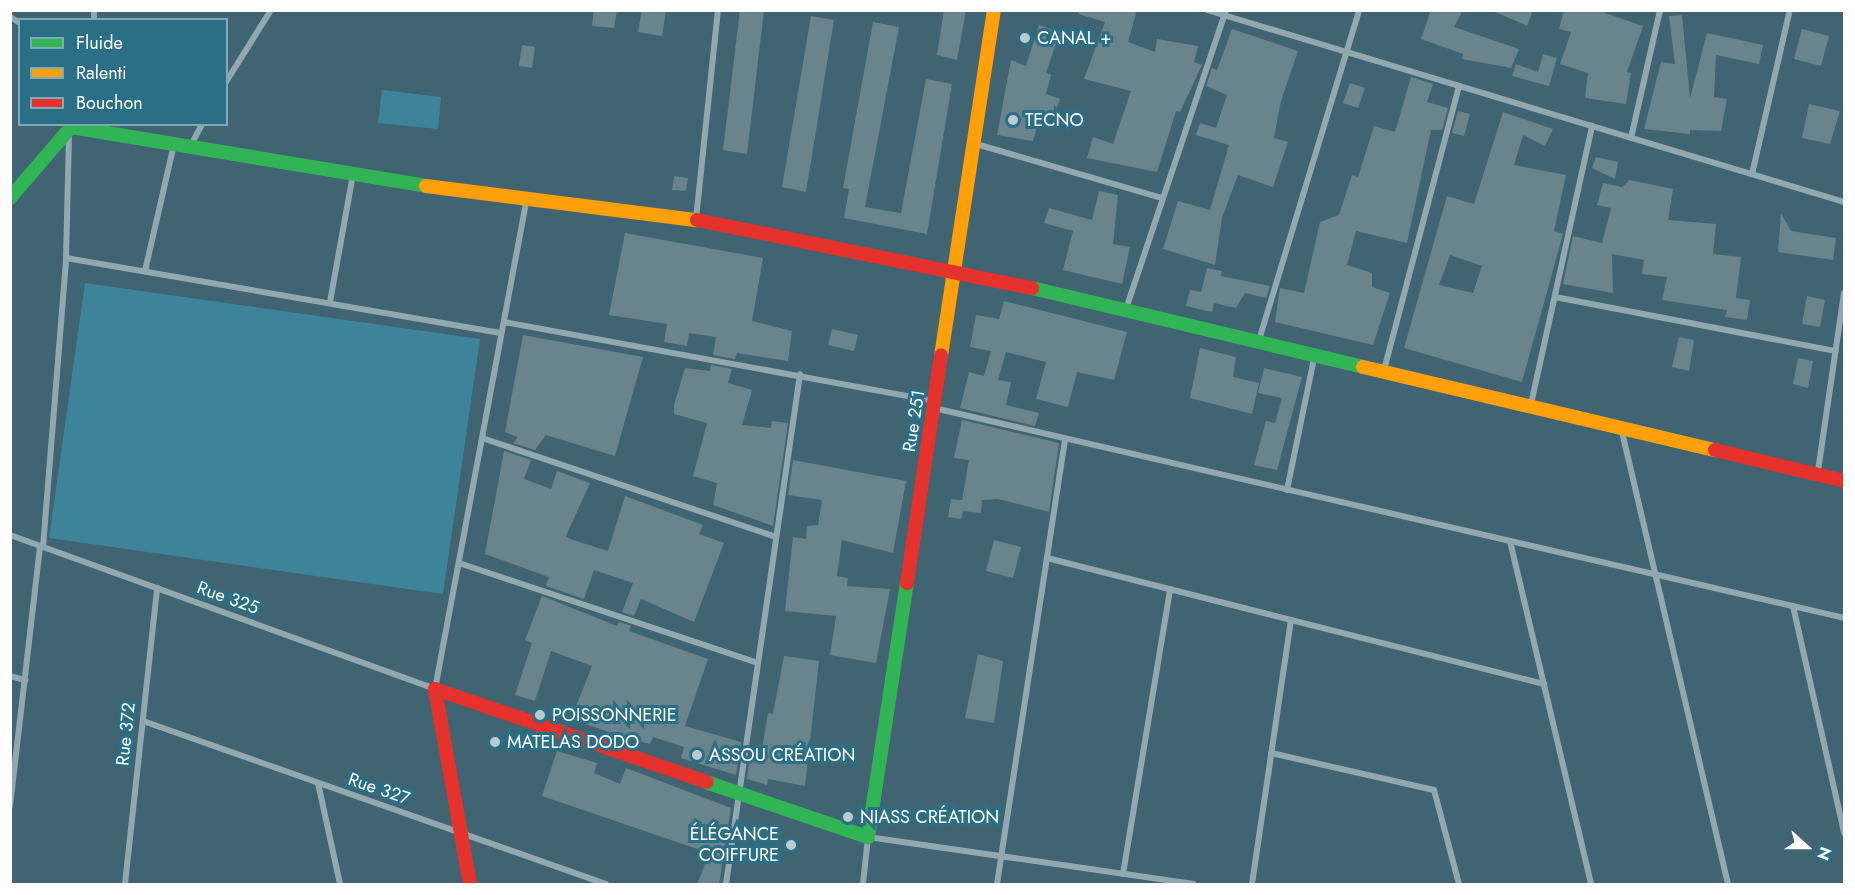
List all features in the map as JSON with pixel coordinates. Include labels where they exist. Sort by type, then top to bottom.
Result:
[{"type":"street","points":[[228,79],[271,10]]},
{"type":"street","points":[[696,220],[718,10]]},
{"type":"street","name":"Rue 251","points":[[868,837],[994,10]]},
{"type":"street","points":[[1207,10],[1225,13],[1344,52],[1845,202]]},
{"type":"street","points":[[1259,342],[1344,52],[1359,10]]},
{"type":"street","points":[[1630,138],[1660,10]]},
{"type":"street","points":[[1752,174],[1790,10]]},
{"type":"street","points":[[1126,310],[1225,13]]},
{"type":"street","points":[[1384,372],[1459,86]]},
{"type":"street","points":[[71,126],[352,177],[526,201],[696,220],[955,270],[1845,482]]},
{"type":"street","points":[[10,198],[71,126]]},
{"type":"street","points":[[10,806],[42,546],[66,258],[71,126]]},
{"type":"street","points":[[189,148],[201,126]]},
{"type":"street","points":[[1531,407],[1592,126]]},
{"type":"street","points":[[974,143],[1162,198]]},
{"type":"street","points":[[145,271],[174,145]]},
{"type":"street","points":[[330,302],[352,177]]},
{"type":"street","points":[[470,885],[435,689],[526,201]]},
{"type":"street","points":[[66,258],[501,333]]},
{"type":"street","points":[[1817,475],[1845,293]]},
{"type":"street","points":[[1554,297],[1836,351]]},
{"type":"street","points":[[504,322],[800,374],[934,405],[1065,439],[1845,618]]},
{"type":"street","points":[[1287,490],[1315,356]]},
{"type":"street","points":[[726,885],[800,374]]},
{"type":"street","points":[[1621,428],[1728,885]]},
{"type":"street","points":[[482,438],[776,537]]},
{"type":"street","points":[[997,885],[1065,439]]},
{"type":"street","name":"Rue 325","points":[[10,535],[435,689]]},
{"type":"street","points":[[1510,541],[1592,885]]},
{"type":"street","points":[[1047,558],[1544,684]]},
{"type":"street","points":[[459,563],[758,663]]},
{"type":"street","name":"Rue 372","points":[[125,885],[157,588]]},
{"type":"street","points":[[1123,874],[1170,589]]},
{"type":"street","points":[[1793,606],[1845,833]]},
{"type":"street","points":[[1252,885],[1291,620]]},
{"type":"street","points":[[10,676],[25,680]]},
{"type":"street","points":[[435,689],[868,837],[1194,885]]},
{"type":"street","name":"Rue 327","points":[[143,721],[606,885]]},
{"type":"street","points":[[1271,753],[1434,790],[1459,885]]},
{"type":"street","points":[[318,783],[340,885]]},
{"type":"street","points":[[863,885],[868,837]]},
{"type":"shaded area","points":[[382,90],[441,97],[438,129],[378,123]]},
{"type":"shaded area","points":[[85,283],[480,339],[443,594],[49,538]]},
{"type":"building","points":[[594,10],[617,10],[614,28],[592,26]]},
{"type":"building","points":[[642,10],[666,10],[662,36],[638,32]]},
{"type":"building","points":[[740,10],[764,10],[747,154],[723,150]]},
{"type":"building","points":[[944,10],[966,10],[957,60],[937,55]]},
{"type":"building","points":[[1079,10],[1137,10],[1128,42],[1155,52],[1157,39],[1198,46],[1194,62],[1202,65],[1180,112],[1176,111],[1157,172],[1087,158],[1093,137],[1113,144],[1131,91],[1084,79],[1105,22],[1078,14]]},
{"type":"building","points":[[1431,10],[1463,10],[1454,27],[1519,49],[1511,68],[1462,59],[1463,54],[1421,39]]},
{"type":"building","points":[[1491,10],[1533,10],[1527,26]]},
{"type":"building","points":[[1564,10],[1596,10],[1643,26],[1627,72],[1631,73],[1626,104],[1585,98],[1588,73],[1560,64],[1571,32],[1559,29]]},
{"type":"building","points":[[1682,15],[1690,98],[1707,33],[1763,45],[1759,64],[1716,55],[1714,97],[1727,99],[1721,131],[1690,130],[1690,134],[1644,129],[1661,62],[1675,64],[1669,16]]},
{"type":"building","points":[[811,16],[834,20],[806,192],[782,187]]},
{"type":"building","points":[[873,22],[899,27],[865,207],[901,213],[926,79],[952,84],[927,234],[844,218],[849,189],[843,188]]},
{"type":"building","points":[[1039,25],[1060,32],[1046,73],[1051,75],[1046,94],[1060,99],[1053,118],[1041,113],[1033,141],[997,135],[1011,60],[1026,66]]},
{"type":"building","points":[[1232,29],[1298,51],[1281,101],[1274,138],[1288,142],[1273,187],[1238,175],[1222,218],[1215,265],[1163,249],[1178,201],[1210,210],[1229,145],[1196,135],[1200,123],[1216,128],[1227,95],[1206,86],[1212,68],[1217,70]]},
{"type":"building","points":[[1802,29],[1829,36],[1821,66],[1794,59]]},
{"type":"building","points":[[522,45],[535,47],[532,68],[519,66]]},
{"type":"building","points":[[1543,54],[1557,58],[1549,86],[1512,76],[1516,64],[1538,72]]},
{"type":"building","points":[[1411,77],[1433,84],[1427,102],[1448,108],[1442,130],[1431,130],[1407,243],[1356,231],[1347,265],[1372,273],[1372,287],[1390,293],[1373,345],[1275,322],[1280,288],[1304,293],[1320,222],[1339,215],[1352,175],[1358,177],[1374,126],[1395,132]]},
{"type":"building","points":[[1350,83],[1365,88],[1358,108],[1343,103]]},
{"type":"building","points":[[1809,104],[1840,111],[1830,144],[1802,138]]},
{"type":"building","points":[[1458,111],[1470,114],[1464,136],[1452,133]]},
{"type":"building","points":[[1503,112],[1553,129],[1545,146],[1523,135],[1514,165],[1566,175],[1554,231],[1563,234],[1522,382],[1404,348],[1447,196],[1474,204]],"holes":[[[1450,255],[1482,266],[1473,293],[1439,285]]]},
{"type":"building","points":[[1596,157],[1618,162],[1615,179],[1592,168]]},
{"type":"building","points":[[674,176],[688,178],[686,191],[672,190]]},
{"type":"building","points":[[1630,180],[1673,189],[1668,220],[1716,224],[1713,254],[1741,257],[1736,298],[1750,300],[1747,320],[1725,317],[1727,310],[1662,300],[1667,277],[1642,274],[1644,260],[1612,254],[1613,293],[1563,284],[1573,236],[1602,243],[1611,208],[1597,205],[1603,183],[1622,187]]},
{"type":"building","points":[[1099,191],[1118,195],[1113,244],[1130,247],[1122,284],[1063,270],[1073,231],[1044,223],[1049,208],[1092,220]]},
{"type":"building","points":[[1781,213],[1791,231],[1836,238],[1833,260],[1778,252]]},
{"type":"building","points":[[625,233],[763,258],[752,321],[792,331],[788,361],[737,353],[735,359],[713,355],[716,337],[689,333],[687,346],[664,342],[667,324],[609,315]]},
{"type":"building","points":[[1207,268],[1222,271],[1221,276],[1270,286],[1266,298],[1245,293],[1236,308],[1214,303],[1212,312],[1186,306],[1190,290],[1201,292]]},
{"type":"building","points":[[1807,296],[1825,300],[1820,327],[1802,324]]},
{"type":"building","points":[[1004,301],[1127,332],[1114,380],[1077,372],[1068,407],[1036,399],[1046,362],[1006,352],[998,380],[1011,382],[1006,405],[1039,413],[1035,426],[960,408],[969,372],[984,376],[991,351],[970,347],[976,315],[999,319]]},
{"type":"building","points":[[832,329],[858,335],[854,351],[828,345]]},
{"type":"building","points":[[523,335],[643,357],[615,456],[546,435],[535,450],[513,443],[518,437],[505,432]]},
{"type":"building","points":[[1679,337],[1694,340],[1689,371],[1672,367]]},
{"type":"building","points":[[1200,348],[1236,357],[1233,377],[1259,383],[1252,414],[1190,398]]},
{"type":"building","points":[[1798,358],[1813,361],[1808,388],[1793,384]]},
{"type":"building","points":[[711,365],[732,369],[728,383],[752,390],[742,425],[771,428],[772,421],[788,423],[773,526],[713,505],[717,483],[693,476],[707,423],[674,414],[674,405],[685,368],[710,371]]},
{"type":"building","points":[[1264,368],[1302,377],[1277,470],[1254,465],[1266,421],[1275,423],[1282,398],[1258,393]]},
{"type":"building","points":[[962,420],[1059,443],[1049,512],[998,499],[982,500],[981,513],[963,511],[961,519],[948,517],[951,499],[962,500],[969,460],[954,458]]},
{"type":"building","points":[[504,451],[531,460],[524,479],[551,489],[557,471],[590,483],[566,536],[570,539],[608,551],[625,496],[703,525],[699,534],[724,543],[694,622],[641,599],[634,616],[622,612],[633,583],[594,570],[584,599],[546,586],[549,577],[485,554]]},
{"type":"building","points":[[793,460],[906,481],[893,553],[842,540],[837,576],[848,578],[847,586],[890,589],[876,663],[830,655],[836,616],[785,611],[793,537],[806,539],[807,526],[818,525],[822,500],[788,495]]},
{"type":"building","points":[[994,540],[1021,547],[1013,578],[986,571]]},
{"type":"building","points":[[542,596],[617,626],[619,622],[631,626],[629,631],[708,659],[685,726],[741,742],[736,775],[681,758],[684,747],[653,737],[650,744],[629,739],[571,719],[592,666],[551,651],[535,701],[515,695],[532,643],[525,640]]},
{"type":"building","points":[[978,654],[1003,661],[994,723],[965,718]]},
{"type":"building","points":[[784,656],[819,661],[805,786],[768,779],[767,785],[747,779],[751,746],[762,749],[768,713],[773,714]]},
{"type":"building","points":[[557,751],[597,763],[594,773],[620,784],[626,768],[731,808],[719,885],[697,885],[709,853],[542,796]]},
{"type":"traffic: fast","points":[[10,198],[71,127],[426,186]]},
{"type":"traffic: fast","points":[[1032,288],[1363,367]]},
{"type":"traffic: fast","points":[[706,782],[868,837],[907,583]]},
{"type":"traffic: slow","points":[[941,356],[994,10]]},
{"type":"traffic: slow","points":[[426,186],[697,220]]},
{"type":"traffic: slow","points":[[1363,367],[1715,450]]},
{"type":"traffic: jam","points":[[697,220],[1032,288]]},
{"type":"traffic: jam","points":[[907,583],[941,356]]},
{"type":"traffic: jam","points":[[1715,450],[1844,481]]},
{"type":"traffic: jam","points":[[470,884],[435,689],[706,782]]},
{"type":"place","name":"CANAL +","points":[[1025,38]]},
{"type":"place","name":"TECNO","points":[[1013,120]]},
{"type":"place","name":"POISSONNERIE","points":[[540,715]]},
{"type":"place","name":"MATELAS DODO","points":[[495,742]]},
{"type":"place","name":"ASSOU CRÉATION","points":[[697,755]]},
{"type":"place","name":"NIASS CRÉATION","points":[[848,817]]},
{"type":"place","name":"ÉLÉGANCE COIFFURE","points":[[791,845]]}]
